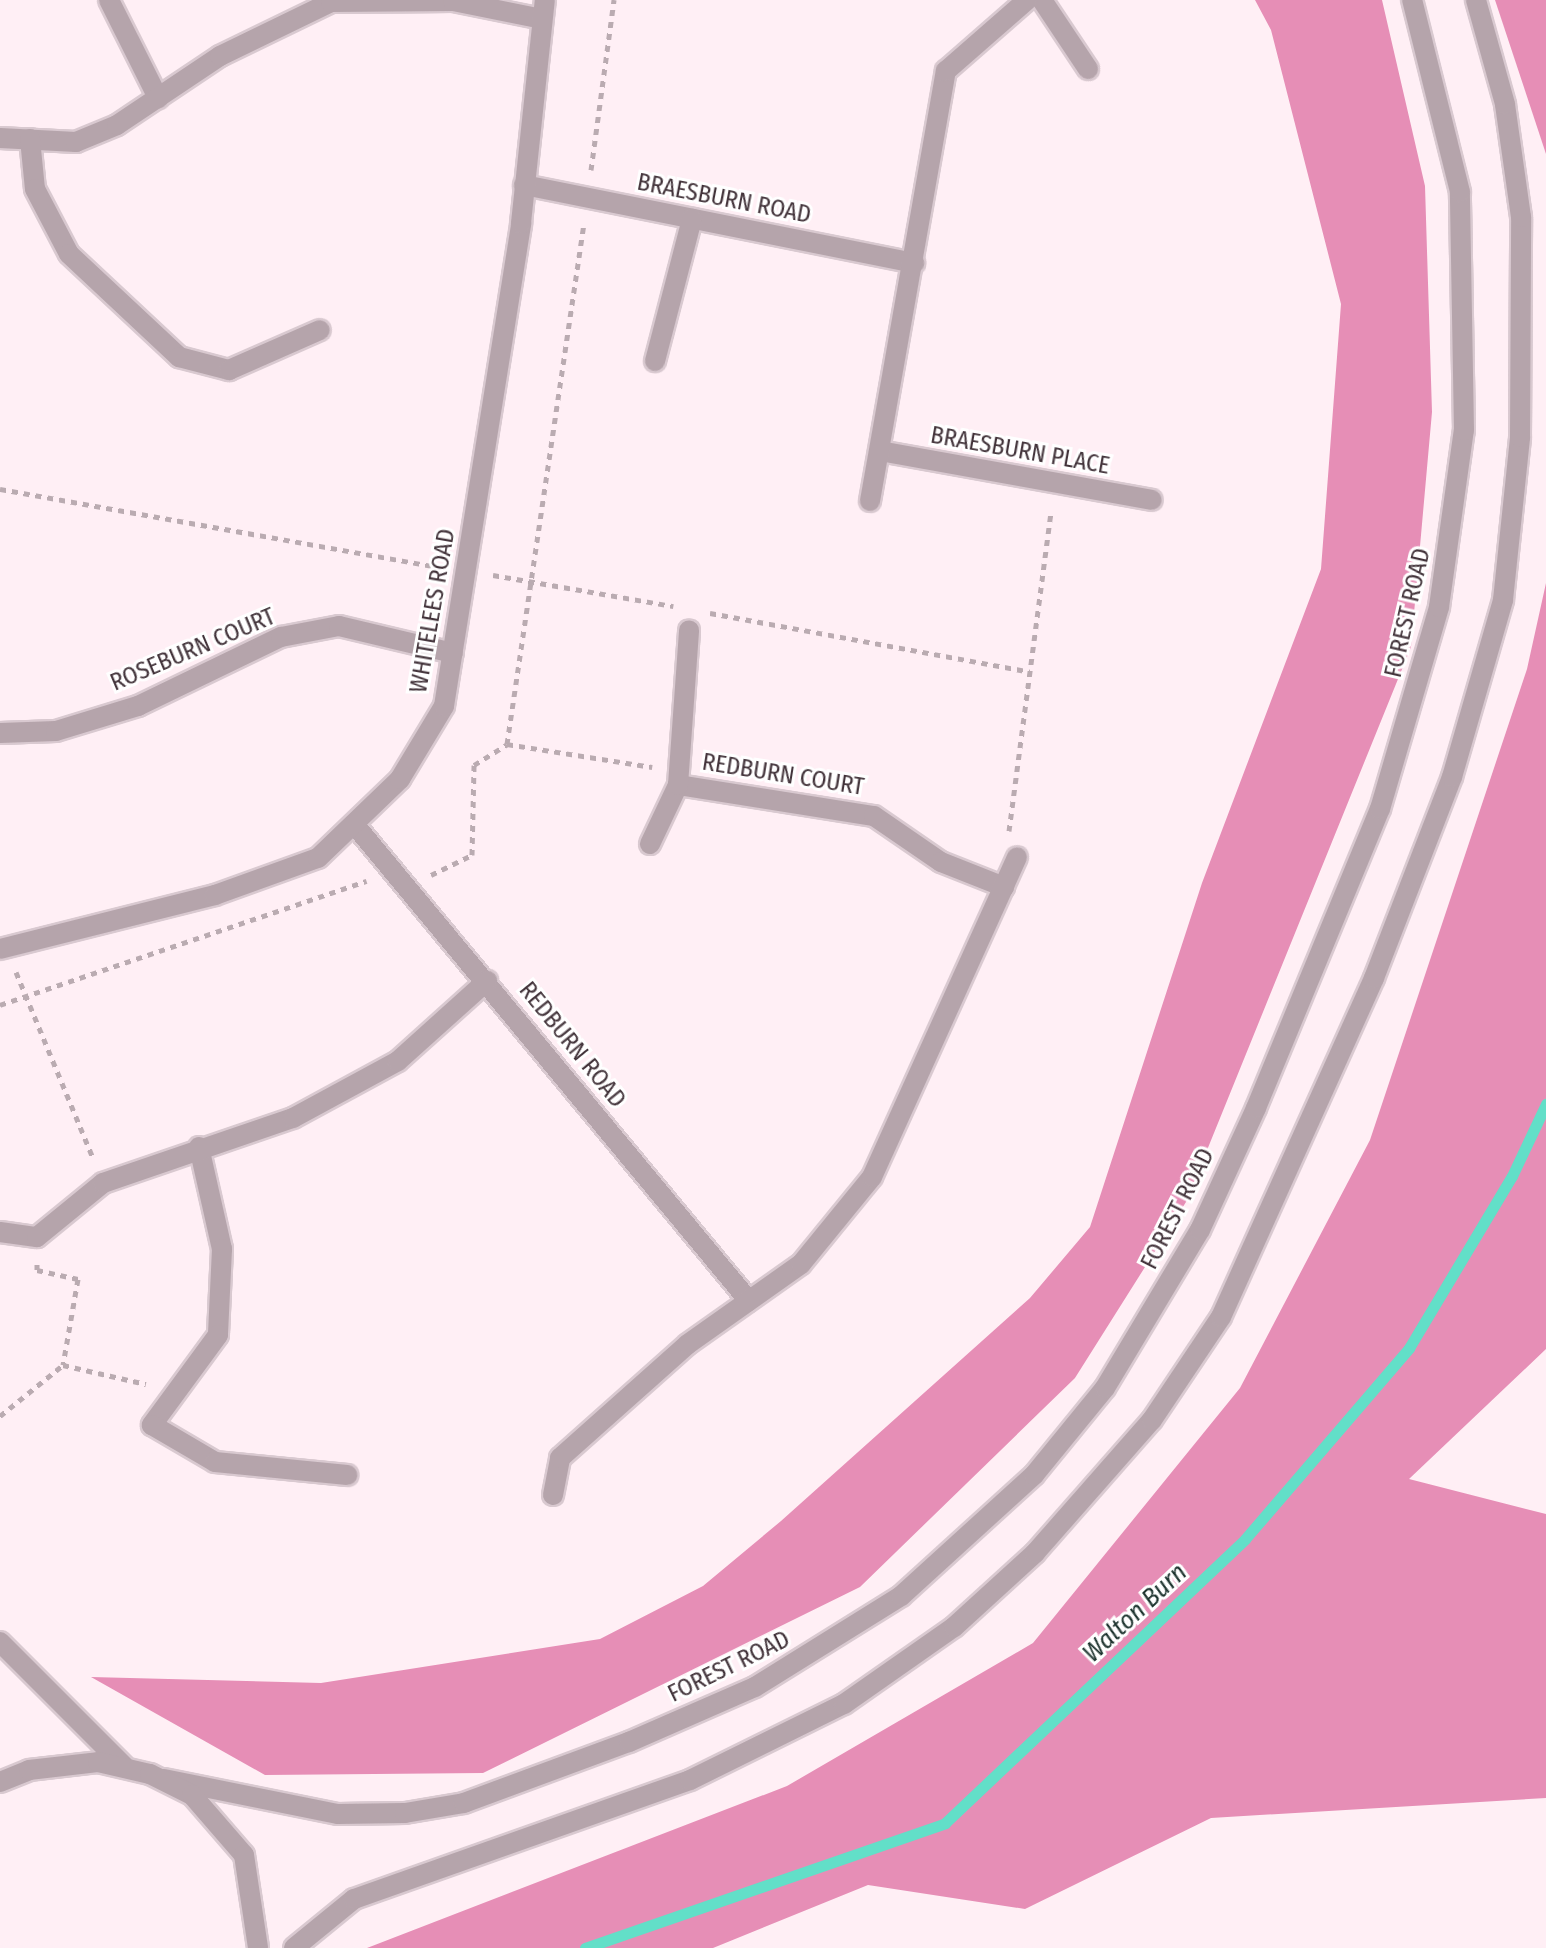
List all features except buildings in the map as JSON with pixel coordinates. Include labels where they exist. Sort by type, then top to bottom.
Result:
[{"type":"street","points":[[109,0],[158,98]]},
{"type":"street","points":[[870,501],[946,71],[1027,0]]},
{"type":"street","points":[[1042,0],[1088,69]]},
{"type":"street","name":"FOREST ROAD","points":[[164,1779],[338,1814],[405,1813],[464,1803],[629,1742],[755,1687],[901,1596],[1034,1475],[1105,1388],[1200,1230],[1262,1095],[1380,809],[1439,607],[1464,430],[1462,224],[1449,133],[1412,0]]},
{"type":"street","points":[[294,1948],[354,1899],[690,1780],[844,1704],[954,1627],[1035,1553],[1152,1420],[1221,1317],[1374,978],[1452,777],[1503,600],[1520,437],[1521,217],[1505,104],[1476,0]]},
{"type":"street","points":[[0,138],[76,142],[158,98],[220,56],[331,2],[453,1],[544,9]]},
{"type":"street","name":"WHITELEES ROAD","points":[[3,948],[215,895],[318,858],[400,779],[444,706],[524,185],[544,9]]},
{"type":"street","points":[[30,139],[35,189],[69,254],[179,357],[229,370],[320,330]]},
{"type":"street","name":"BRAESBURN ROAD","points":[[524,185],[914,263]]},
{"type":"street","points":[[655,361],[692,219]]},
{"type":"street","name":"BRAESBURN PLACE","points":[[880,451],[1055,487],[1152,500]]},
{"type":"street","name":"ROSEBURN COURT","points":[[0,733],[56,731],[138,706],[281,637],[339,626],[453,653]]},
{"type":"street","name":"REDBURN COURT","points":[[650,844],[678,785],[689,630]]},
{"type":"street","name":"REDBURN COURT","points":[[678,785],[874,816],[941,862],[1004,887]]},
{"type":"street","name":"REDBURN ROAD","points":[[354,824],[749,1301]]},
{"type":"street","points":[[553,1495],[560,1458],[749,1301],[801,1264],[872,1177],[1017,857]]},
{"type":"street","points":[[0,1232],[37,1237],[103,1183],[199,1147],[293,1118],[398,1061],[487,981]]},
{"type":"street","points":[[199,1147],[222,1249],[218,1335],[152,1425],[215,1462],[347,1475]]},
{"type":"street","points":[[0,1642],[124,1766]]},
{"type":"street","points":[[0,1782],[62,1764],[124,1766],[164,1779],[204,1803],[244,1855],[258,1948]]},
{"type":"path","points":[[507,744],[588,198],[614,0]]},
{"type":"path","points":[[1017,857],[1009,835],[1055,487]]},
{"type":"path","points":[[0,489],[687,609]]},
{"type":"path","points":[[703,612],[1030,672]]},
{"type":"path","points":[[0,1005],[472,855],[474,765],[507,744],[644,762],[678,785]]},
{"type":"path","points":[[3,948],[27,998],[103,1183]]},
{"type":"path","points":[[0,1416],[63,1365],[78,1279],[37,1270],[37,1237]]},
{"type":"path","points":[[63,1365],[177,1391]]},
{"type":"shaded area","points":[[1255,0],[1382,0],[1425,186],[1432,412],[1411,647],[1186,1202],[1075,1378],[860,1587],[483,1773],[265,1775],[91,1677],[321,1683],[600,1639],[703,1586],[781,1521],[1030,1298],[1090,1227],[1202,883],[1321,569],[1341,304],[1271,30]]},
{"type":"shaded area","points":[[1495,0],[1546,0],[1546,154]]},
{"type":"shaded area","points":[[1546,583],[1546,1349],[1409,1479],[1546,1514],[1546,1798],[1211,1818],[1025,1909],[868,1885],[713,1948],[367,1948],[787,1786],[1033,1643],[1240,1388],[1370,1140],[1527,669]]},
{"type":"waterway","name":"Walton Burn","points":[[585,1948],[945,1823],[1245,1539],[1409,1348],[1512,1176],[1546,1104]]}]
